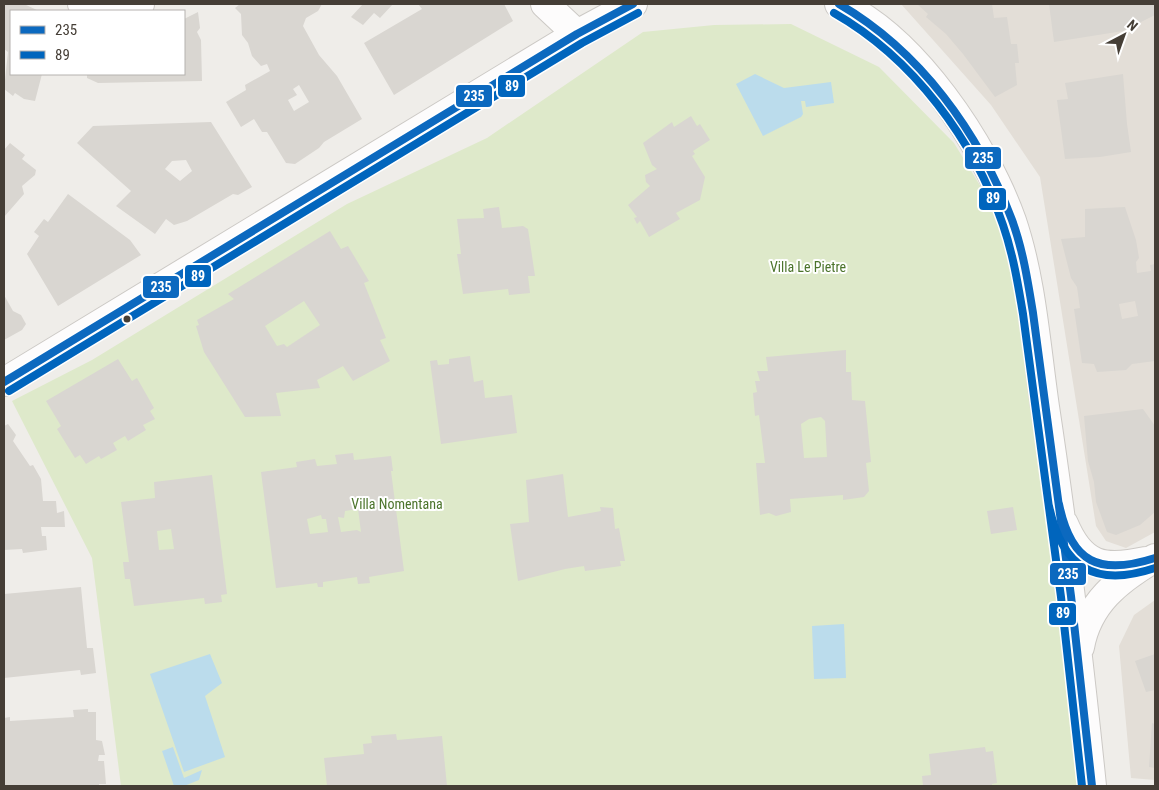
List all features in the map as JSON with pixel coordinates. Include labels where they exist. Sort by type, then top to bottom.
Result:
[{"type":"street","points":[[82,4],[109,6],[140,4]]},
{"type":"street","points":[[545,4],[577,34]]},
{"type":"street","points":[[4,382],[577,34],[633,4]]},
{"type":"street","points":[[839,4],[882,32],[927,77],[953,110],[976,145],[1007,208],[1025,270],[1062,518],[1092,786]]},
{"type":"street","points":[[1062,518],[1076,546],[1096,563],[1104,566],[1122,566],[1155,559]]},
{"type":"street","points":[[1079,659],[1086,623],[1097,606],[1132,572],[1155,559]]},
{"type":"shaded area","points":[[901,4],[1155,4],[1155,532],[1126,548],[1106,541],[1096,526],[1040,177],[991,105]]},
{"type":"shaded area","points":[[1155,600],[1155,780],[1131,778],[1119,646],[1134,615]]},
{"type":"green space","points":[[791,24],[879,67],[954,143],[1011,236],[1025,365],[1074,697],[1078,786],[121,786],[92,558],[12,401],[92,360],[347,204],[487,138],[643,32],[714,25]]},
{"type":"water","points":[[755,74],[784,88],[831,82],[834,103],[806,107],[805,101],[801,101],[803,114],[801,117],[763,136],[736,84]]},
{"type":"water","points":[[844,624],[846,678],[814,679],[812,626]]},
{"type":"water","points":[[210,654],[222,683],[205,696],[225,757],[184,772],[150,674]]},
{"type":"water","points":[[173,747],[184,778],[202,770],[199,780],[184,786],[174,786],[162,751]]},
{"type":"building","points":[[4,4],[24,4],[37,10],[10,10],[10,75],[42,75],[35,101],[24,99],[15,93],[13,96],[4,89],[8,52],[4,49]]},
{"type":"building","points":[[240,4],[322,4],[318,11],[306,18],[303,26],[319,55],[337,76],[362,119],[324,142],[319,148],[295,164],[286,163],[267,132],[262,132],[254,119],[241,127],[226,102],[246,90],[245,85],[270,71],[267,64],[261,66],[252,56],[248,43],[242,35],[241,14],[235,8]],"holes":[[[299,85],[309,102],[294,111],[288,100],[297,95],[293,89]]]},
{"type":"building","points":[[363,4],[393,4],[380,18],[374,13],[363,25],[351,17]]},
{"type":"building","points":[[418,4],[504,4],[513,21],[394,95],[364,43],[422,9]]},
{"type":"building","points":[[917,4],[992,4],[994,18],[1007,17],[1011,44],[1017,44],[1019,63],[1015,63],[1017,85],[995,97],[963,54],[946,34],[926,17],[928,14]]},
{"type":"building","points":[[1049,4],[1155,4],[1155,15],[1123,31],[1054,42]]},
{"type":"building","points":[[198,12],[200,28],[197,32],[201,40],[202,81],[98,83],[87,78],[87,75],[185,75],[185,18]]},
{"type":"building","points":[[1123,74],[1131,152],[1100,157],[1065,159],[1057,100],[1068,99],[1065,83]]},
{"type":"building","points":[[691,116],[697,126],[700,124],[710,140],[693,151],[695,154],[692,156],[705,177],[700,200],[676,213],[680,219],[649,237],[640,221],[637,224],[634,218],[637,217],[628,205],[650,186],[646,182],[645,175],[657,169],[652,165],[643,143],[672,122],[674,127]]},
{"type":"building","points":[[211,122],[252,187],[238,195],[233,194],[187,221],[174,225],[166,219],[155,234],[116,206],[131,191],[77,143],[93,126]],"holes":[[[186,160],[192,171],[180,181],[165,169],[172,161]]]},
{"type":"building","points":[[10,143],[25,155],[22,159],[36,170],[35,175],[22,186],[24,194],[4,217],[4,150]]},
{"type":"building","points":[[68,194],[130,240],[141,255],[58,306],[27,254],[39,236],[34,232],[44,219],[48,222]]},
{"type":"building","points":[[499,207],[502,228],[523,226],[528,229],[535,276],[528,276],[530,293],[509,295],[508,289],[463,294],[457,254],[461,254],[457,219],[484,218],[483,209]]},
{"type":"building","points":[[1125,207],[1136,240],[1139,258],[1136,262],[1137,273],[1151,271],[1150,265],[1155,264],[1155,361],[1132,364],[1126,370],[1097,372],[1094,364],[1082,363],[1074,309],[1080,308],[1077,287],[1071,278],[1061,239],[1085,237],[1085,209]],"holes":[[[1135,301],[1138,316],[1122,319],[1119,304]]]},
{"type":"building","points":[[330,231],[341,249],[348,246],[369,281],[364,283],[386,338],[380,340],[390,361],[353,381],[343,366],[317,380],[320,388],[276,393],[281,416],[245,417],[204,352],[196,326],[199,325],[197,320],[234,299],[228,294]],"holes":[[[304,301],[320,325],[287,347],[284,344],[277,346],[265,326]]]},
{"type":"building","points":[[4,295],[13,311],[21,315],[26,324],[22,330],[4,340]]},
{"type":"building","points":[[846,350],[846,372],[851,372],[852,400],[865,401],[871,462],[866,463],[869,491],[864,497],[843,500],[843,495],[790,499],[791,512],[776,516],[769,513],[760,515],[756,463],[765,463],[759,415],[755,416],[753,393],[757,392],[755,381],[760,381],[757,371],[768,371],[766,357]],"holes":[[[821,417],[825,421],[827,457],[804,458],[801,424],[809,419]]]},
{"type":"building","points":[[470,356],[474,382],[483,380],[485,398],[512,395],[517,433],[441,444],[430,361],[437,360],[438,365],[449,364],[449,359]]},
{"type":"building","points":[[118,359],[132,381],[137,378],[154,408],[150,411],[155,419],[143,425],[146,430],[128,441],[125,436],[113,443],[117,450],[101,459],[99,456],[86,464],[80,455],[75,458],[57,429],[61,426],[46,401]]},
{"type":"building","points":[[1143,409],[1155,426],[1155,512],[1140,525],[1116,535],[1107,532],[1096,502],[1094,482],[1088,461],[1084,416]]},
{"type":"building","points":[[8,424],[16,435],[13,441],[30,466],[33,465],[41,479],[43,501],[56,501],[57,513],[64,511],[65,527],[41,527],[42,536],[46,536],[47,550],[23,553],[22,549],[4,550],[4,426]]},
{"type":"building","points":[[353,453],[354,460],[391,456],[393,471],[391,471],[404,571],[369,577],[370,583],[358,584],[357,577],[323,582],[323,587],[318,587],[317,583],[276,588],[261,472],[297,467],[296,462],[315,459],[317,466],[337,464],[335,455]],"holes":[[[358,509],[361,532],[357,530],[341,532],[338,517],[344,518],[345,511]],[[321,515],[322,519],[326,519],[328,532],[310,534],[307,519]]]},
{"type":"building","points":[[563,474],[568,517],[601,511],[600,507],[613,508],[615,529],[619,528],[625,561],[620,561],[621,566],[585,571],[584,566],[518,581],[510,524],[529,522],[526,480]]},
{"type":"building","points":[[212,475],[227,594],[221,595],[222,602],[205,604],[204,598],[134,606],[130,579],[125,579],[123,562],[129,562],[121,502],[155,498],[154,482]],"holes":[[[171,529],[174,549],[159,550],[157,531]]]},
{"type":"building","points":[[1013,507],[1017,530],[991,534],[987,511]]},
{"type":"building","points":[[81,587],[87,648],[93,648],[96,673],[81,675],[80,670],[4,678],[4,594]]},
{"type":"building","points":[[1155,654],[1155,690],[1146,692],[1135,661]]},
{"type":"building","points":[[88,709],[88,712],[96,712],[96,740],[102,741],[105,755],[99,755],[98,761],[104,761],[106,784],[99,784],[99,786],[4,786],[4,718],[10,717],[10,721],[74,717],[73,710]]},
{"type":"building","points":[[1152,723],[1155,724],[1155,768],[1149,767]]},
{"type":"building","points":[[396,734],[397,740],[442,736],[447,786],[327,786],[324,758],[364,754],[363,744],[372,743],[371,736]]},
{"type":"building","points":[[985,747],[986,752],[993,751],[997,783],[992,784],[992,786],[923,786],[922,776],[931,775],[929,754]]},
{"type":"transit line","name":"235","points":[[4,382],[577,34],[633,4]]},
{"type":"transit line","name":"235","points":[[839,4],[868,23],[896,45],[944,97],[964,125],[982,156],[998,187],[1016,231],[1025,266],[1033,313],[1071,596],[1092,786]]},
{"type":"transit line","name":"89","points":[[9,391],[582,43],[638,13]]},
{"type":"transit line","name":"89","points":[[834,13],[890,53],[915,77],[937,104],[958,132],[975,162],[991,193],[1007,236],[1023,314],[1061,597],[1082,786]]},
{"type":"transit line","name":"235","points":[[1059,504],[1064,524],[1071,540],[1080,552],[1090,560],[1103,564],[1118,565],[1155,558]]},
{"type":"transit line","name":"89","points":[[1049,506],[1063,545],[1072,558],[1084,568],[1099,574],[1115,575],[1134,574],[1155,568]]},
{"type":"park label","name":"Villa Le Pietre","points":[[808,267]]},
{"type":"park label","name":"Villa Nomentana","points":[[397,504]]}]
